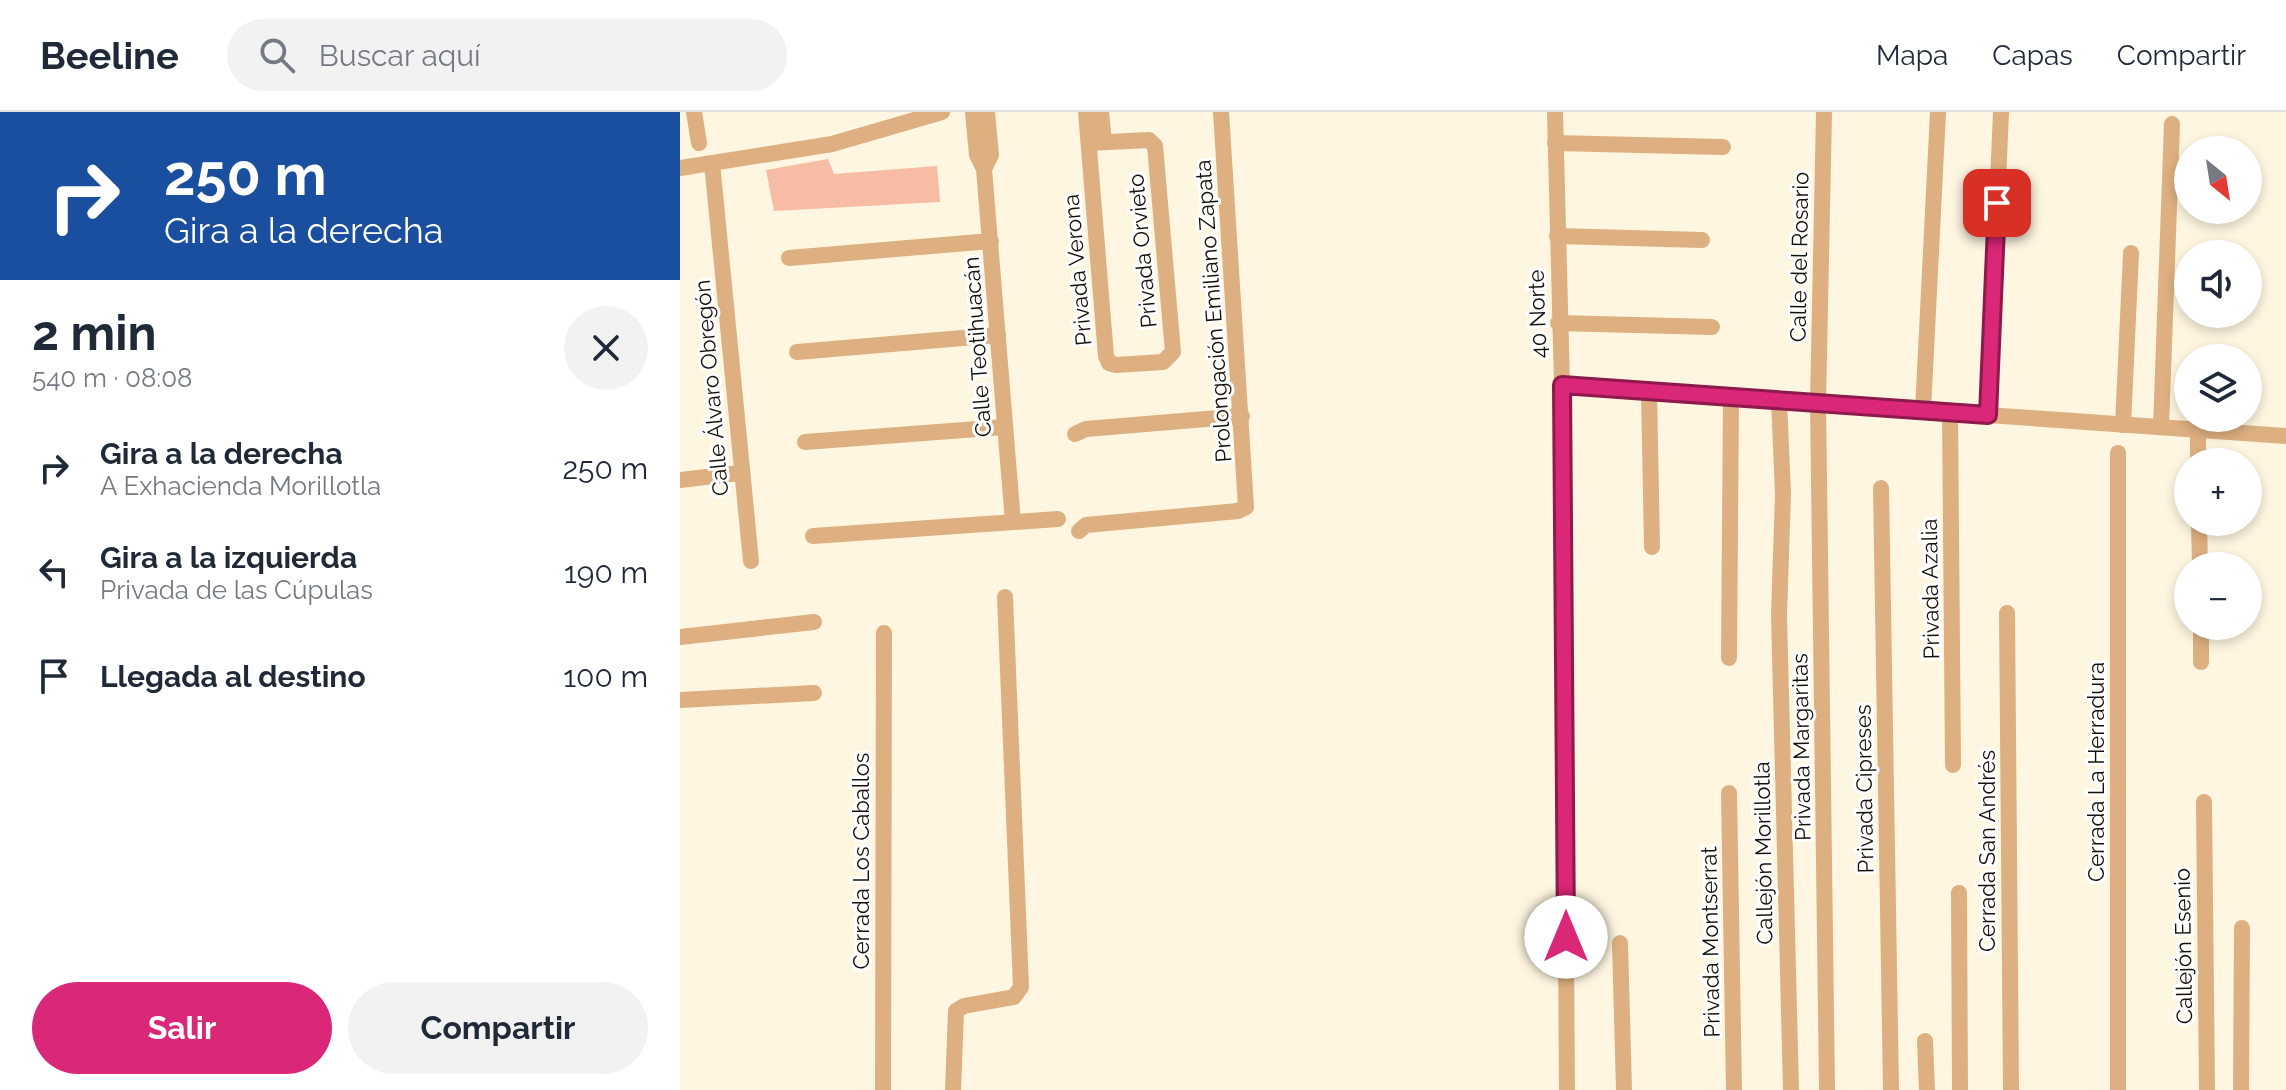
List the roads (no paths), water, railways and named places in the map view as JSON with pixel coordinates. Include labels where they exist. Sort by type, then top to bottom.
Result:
[{"type":"street","points":[[694,112],[699,143]]},
{"type":"street","points":[[680,168],[832,144],[942,112]]},
{"type":"street","name":"Calle Teotihuacán","points":[[973,112],[977,155],[984,169],[1013,522]]},
{"type":"street","name":"Calle Teotihuacán","points":[[984,169],[991,155],[987,112]]},
{"type":"street","name":"Privada Verona","points":[[1086,112],[1096,143],[1106,356],[1109,363],[1116,365],[1163,362],[1170,358]]},
{"type":"street","points":[[1096,143],[1101,112]]},
{"type":"street","name":"Prolongación Emiliano Zapata","points":[[1079,531],[1086,525],[1238,511],[1246,507],[1221,112]]},
{"type":"street","name":"40 Norte","points":[[1555,112],[1558,323],[1562,385],[1567,1090]]},
{"type":"street","name":"Calle del Rosario","points":[[1818,403],[1824,112]]},
{"type":"street","points":[[1923,411],[1938,112]]},
{"type":"street","points":[[1988,415],[2001,112]]},
{"type":"street","points":[[2161,427],[2172,124]]},
{"type":"street","name":"Privada Orvieto","points":[[1096,143],[1149,140],[1155,146],[1173,352],[1170,358]]},
{"type":"street","points":[[1555,143],[1723,147]]},
{"type":"street","name":"Calle Álvaro Obregón","points":[[712,163],[751,561]]},
{"type":"street","points":[[1557,236],[1702,240]]},
{"type":"street","points":[[789,258],[991,241]]},
{"type":"street","points":[[2123,425],[2131,253]]},
{"type":"street","points":[[1558,323],[1712,327]]},
{"type":"street","points":[[797,352],[998,335]]},
{"type":"street","points":[[1562,385],[2174,428]]},
{"type":"street","points":[[1649,391],[1652,547]]},
{"type":"street","points":[[1729,658],[1731,397]]},
{"type":"street","name":"Callejón Morillotla","points":[[1779,400],[1783,494],[1779,615],[1791,1090]]},
{"type":"street","name":"Privada Margaritas","points":[[1818,403],[1827,1090]]},
{"type":"street","name":"Privada Azalia","points":[[1950,412],[1953,765]]},
{"type":"street","points":[[1075,434],[1086,429],[1242,416]]},
{"type":"street","points":[[805,442],[1004,427]]},
{"type":"street","points":[[2227,432],[2286,436]]},
{"type":"street","name":"Cerrada La Herradura","points":[[2118,453],[2118,1090]]},
{"type":"street","points":[[680,480],[740,473]]},
{"type":"street","name":"Privada Cipreses","points":[[1881,488],[1891,1090]]},
{"type":"street","points":[[813,536],[1058,519]]},
{"type":"street","points":[[953,1090],[956,1011],[964,1006],[1014,997],[1021,987],[1005,597]]},
{"type":"street","name":"Cerrada San Andrés","points":[[2007,613],[2011,1090]]},
{"type":"street","points":[[680,637],[814,622]]},
{"type":"street","name":"Cerrada Los Caballos","points":[[883,1090],[884,633]]},
{"type":"street","points":[[2201,640],[2201,662]]},
{"type":"street","points":[[680,700],[814,693]]},
{"type":"street","name":"Privada Montserrat","points":[[1729,793],[1734,1090]]},
{"type":"street","name":"Callejón Esenio","points":[[2204,802],[2207,1090]]},
{"type":"street","points":[[1959,893],[1960,1090]]},
{"type":"street","points":[[2241,1090],[2242,928]]},
{"type":"street","points":[[1620,943],[1624,1090]]},
{"type":"street","points":[[1925,1041],[1927,1090]]}]
